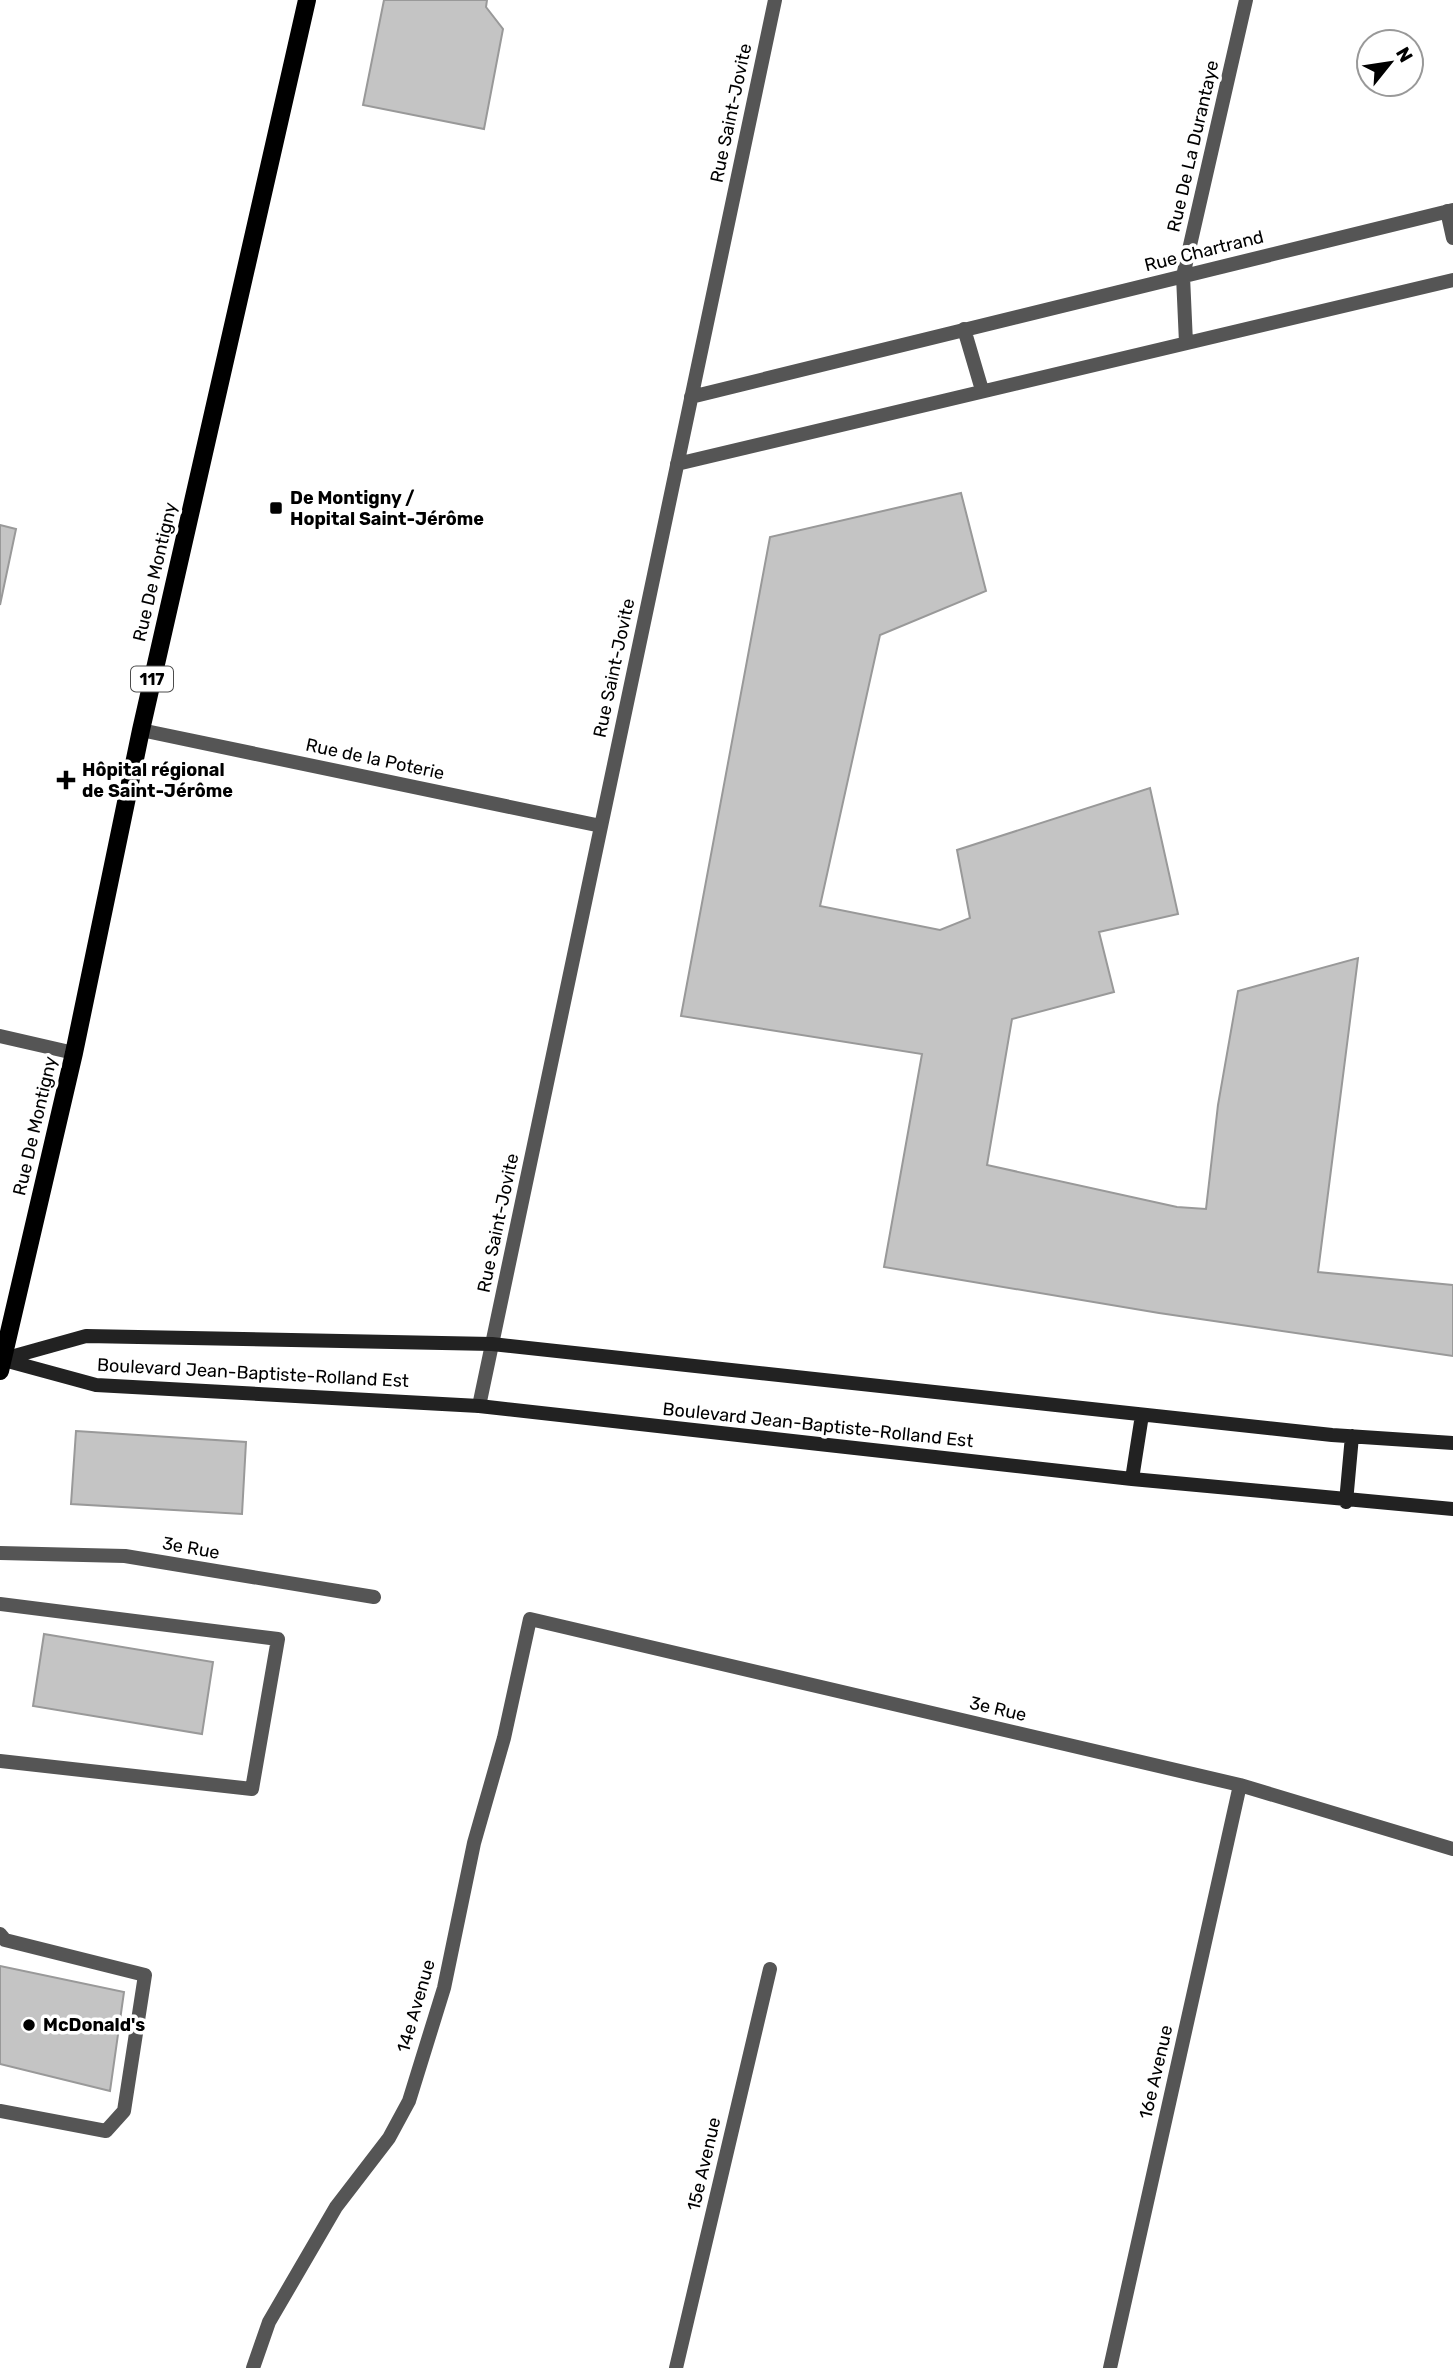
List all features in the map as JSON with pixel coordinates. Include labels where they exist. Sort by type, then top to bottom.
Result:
[{"type":"main road","name":"Rue De Montigny","points":[[1,1363],[74,1053],[141,730],[307,0]]},
{"type":"street","name":"Rue Saint-Jovite","points":[[479,1406],[775,0]]},
{"type":"street","name":"Rue De La Durantaye","points":[[1186,342],[1183,276],[1246,0]]},
{"type":"street","name":"Rue Chartrand","points":[[691,397],[1450,211]]},
{"type":"street","points":[[1450,211],[1453,238]]},
{"type":"street","points":[[677,464],[1453,280]]},
{"type":"street","points":[[964,329],[982,390]]},
{"type":"street","name":"Rue de la Poterie","points":[[141,730],[601,826]]},
{"type":"street","points":[[0,1036],[74,1053]]},
{"type":"street","name":"Boulevard Jean-Baptiste-Rolland Est","points":[[1,1363],[86,1336],[492,1344],[1142,1415],[1453,1443]]},
{"type":"street","name":"Boulevard Jean-Baptiste-Rolland Est","points":[[1,1363],[96,1385],[479,1406],[1346,1502],[1453,1509]]},
{"type":"street","points":[[1132,1479],[1142,1415]]},
{"type":"street","points":[[1346,1502],[1352,1436]]},
{"type":"street","name":"3e Rue","points":[[0,1553],[125,1556],[374,1597]]},
{"type":"street","points":[[0,1604],[278,1639],[252,1789],[0,1761]]},
{"type":"street","name":"3e Rue","points":[[530,1619],[1240,1785],[1453,1849]]},
{"type":"street","name":"14e Avenue","points":[[253,2368],[269,2322],[322,2230],[336,2207],[389,2138],[409,2101],[444,1988],[474,1843],[504,1738],[530,1619]]},
{"type":"street","name":"16e Avenue","points":[[1110,2368],[1240,1785]]},
{"type":"street","points":[[0,1934],[5,1940],[145,1975],[124,2111],[106,2131],[0,2111]]},
{"type":"street","name":"15e Avenue","points":[[676,2368],[770,1969]]},
{"type":"building","points":[[384,0],[487,0],[486,7],[503,29],[484,129],[363,105]]},
{"type":"building","points":[[961,493],[986,591],[880,635],[820,906],[940,930],[970,918],[957,850],[1150,788],[1178,914],[1099,932],[1114,992],[1012,1019],[987,1165],[1177,1207],[1206,1209],[1218,1105],[1238,991],[1358,958],[1318,1272],[1453,1285],[1453,1356],[1159,1313],[884,1267],[922,1054],[681,1016],[770,537]]},
{"type":"building","points":[[0,525],[16,529],[0,605]]},
{"type":"building","points":[[76,1431],[246,1442],[242,1514],[71,1504]]},
{"type":"building","points":[[44,1634],[213,1662],[202,1734],[33,1706]]},
{"type":"building","points":[[0,1966],[124,1992],[110,2091],[0,2064]]},
{"type":"place","name":"De Montigny / Hopital Saint-Jérôme","points":[[276,508]]},
{"type":"place","name":"Hôpital régional de Saint-Jérôme","points":[[66,780]]},
{"type":"place","name":"McDonald's","points":[[29,2025]]}]
